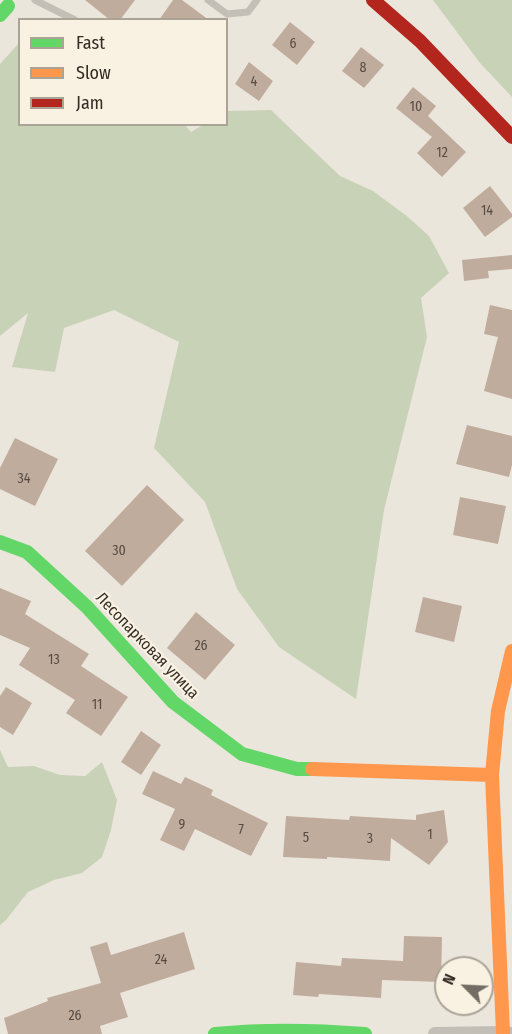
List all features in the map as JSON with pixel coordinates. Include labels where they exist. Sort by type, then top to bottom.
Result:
[{"type":"street","points":[[373,0],[420,41],[512,137]]},
{"type":"street","name":"Лесопарковая улица","points":[[0,542],[27,552],[87,607],[173,702],[242,754],[297,769],[492,775]]},
{"type":"street","points":[[435,1034],[507,1033],[492,775],[498,711],[512,651]]},
{"type":"street","points":[[215,1034],[303,1029],[365,1034]]},
{"type":"lane","points":[[35,0],[71,18]]},
{"type":"lane","points":[[208,0],[227,14],[248,12],[257,0]]},
{"type":"green space","points":[[433,0],[512,0],[512,97],[480,63]]},
{"type":"green space","points":[[18,44],[18,126],[186,126],[191,132],[201,126],[228,126],[228,111],[271,110],[340,176],[373,191],[429,236],[449,273],[421,298],[427,337],[384,510],[356,699],[279,647],[237,589],[205,502],[154,448],[179,342],[114,310],[64,328],[55,372],[12,367],[28,313],[0,336],[0,64]]},
{"type":"green space","points":[[0,750],[8,767],[34,766],[60,775],[85,776],[102,762],[117,800],[111,830],[102,857],[82,873],[54,880],[28,892],[0,925]]},
{"type":"building","points":[[85,0],[135,0],[122,18],[108,18]]},
{"type":"building","points":[[173,0],[182,0],[206,18],[160,18]]},
{"type":"building","points":[[290,22],[315,42],[297,65],[272,45]]},
{"type":"building","points":[[361,47],[384,65],[364,88],[342,71]]},
{"type":"building","points":[[249,62],[273,81],[259,101],[235,84]]},
{"type":"building","points":[[413,87],[436,106],[428,116],[466,152],[442,177],[417,153],[432,137],[396,108]]},
{"type":"building","points":[[490,186],[512,217],[485,237],[463,208]]},
{"type":"building","points":[[512,255],[512,269],[488,271],[489,278],[464,281],[462,260]]},
{"type":"building","points":[[490,305],[512,310],[512,399],[484,391],[498,337],[484,334]]},
{"type":"building","points":[[467,425],[512,436],[512,465],[509,477],[456,464]]},
{"type":"building","points":[[15,438],[58,459],[35,506],[0,489],[0,468]]},
{"type":"building","points":[[147,485],[184,520],[122,586],[85,551]]},
{"type":"building","points":[[460,497],[506,506],[498,544],[453,535]]},
{"type":"building","points":[[0,588],[31,601],[25,614],[89,654],[81,666],[128,697],[101,736],[66,713],[75,700],[19,665],[30,648],[0,635]]},
{"type":"building","points":[[423,597],[462,606],[454,642],[415,632]]},
{"type":"building","points":[[196,612],[235,645],[205,680],[167,648]]},
{"type":"building","points":[[6,687],[32,703],[13,735],[0,727],[0,696]]},
{"type":"building","points":[[141,731],[161,745],[141,775],[121,762]]},
{"type":"building","points":[[153,771],[181,784],[185,777],[213,790],[211,795],[268,823],[251,856],[195,829],[184,851],[160,840],[175,809],[142,794]]},
{"type":"building","points":[[444,810],[448,842],[429,865],[391,838],[390,861],[283,857],[286,816],[349,820],[350,816],[416,820],[416,815]]},
{"type":"building","points":[[184,932],[195,969],[120,993],[128,1017],[100,1026],[102,1034],[8,1034],[4,1018],[48,1001],[47,998],[101,983],[90,947],[107,942],[111,955]]},
{"type":"building","points":[[404,936],[442,937],[442,956],[434,956],[434,982],[382,980],[381,998],[319,994],[318,997],[293,995],[296,962],[341,966],[342,958],[403,961]]},
{"type":"traffic: fast","points":[[0,15],[8,6]]},
{"type":"traffic: fast","points":[[0,542],[27,552],[87,607],[173,702],[242,754],[297,769],[312,769]]},
{"type":"traffic: fast","points":[[215,1034],[252,1031],[365,1034]]},
{"type":"traffic: slow","points":[[503,1033],[492,775],[498,711],[512,651]]},
{"type":"traffic: slow","points":[[312,769],[492,775]]},
{"type":"traffic: jam","points":[[373,0],[420,41],[512,137]]}]
